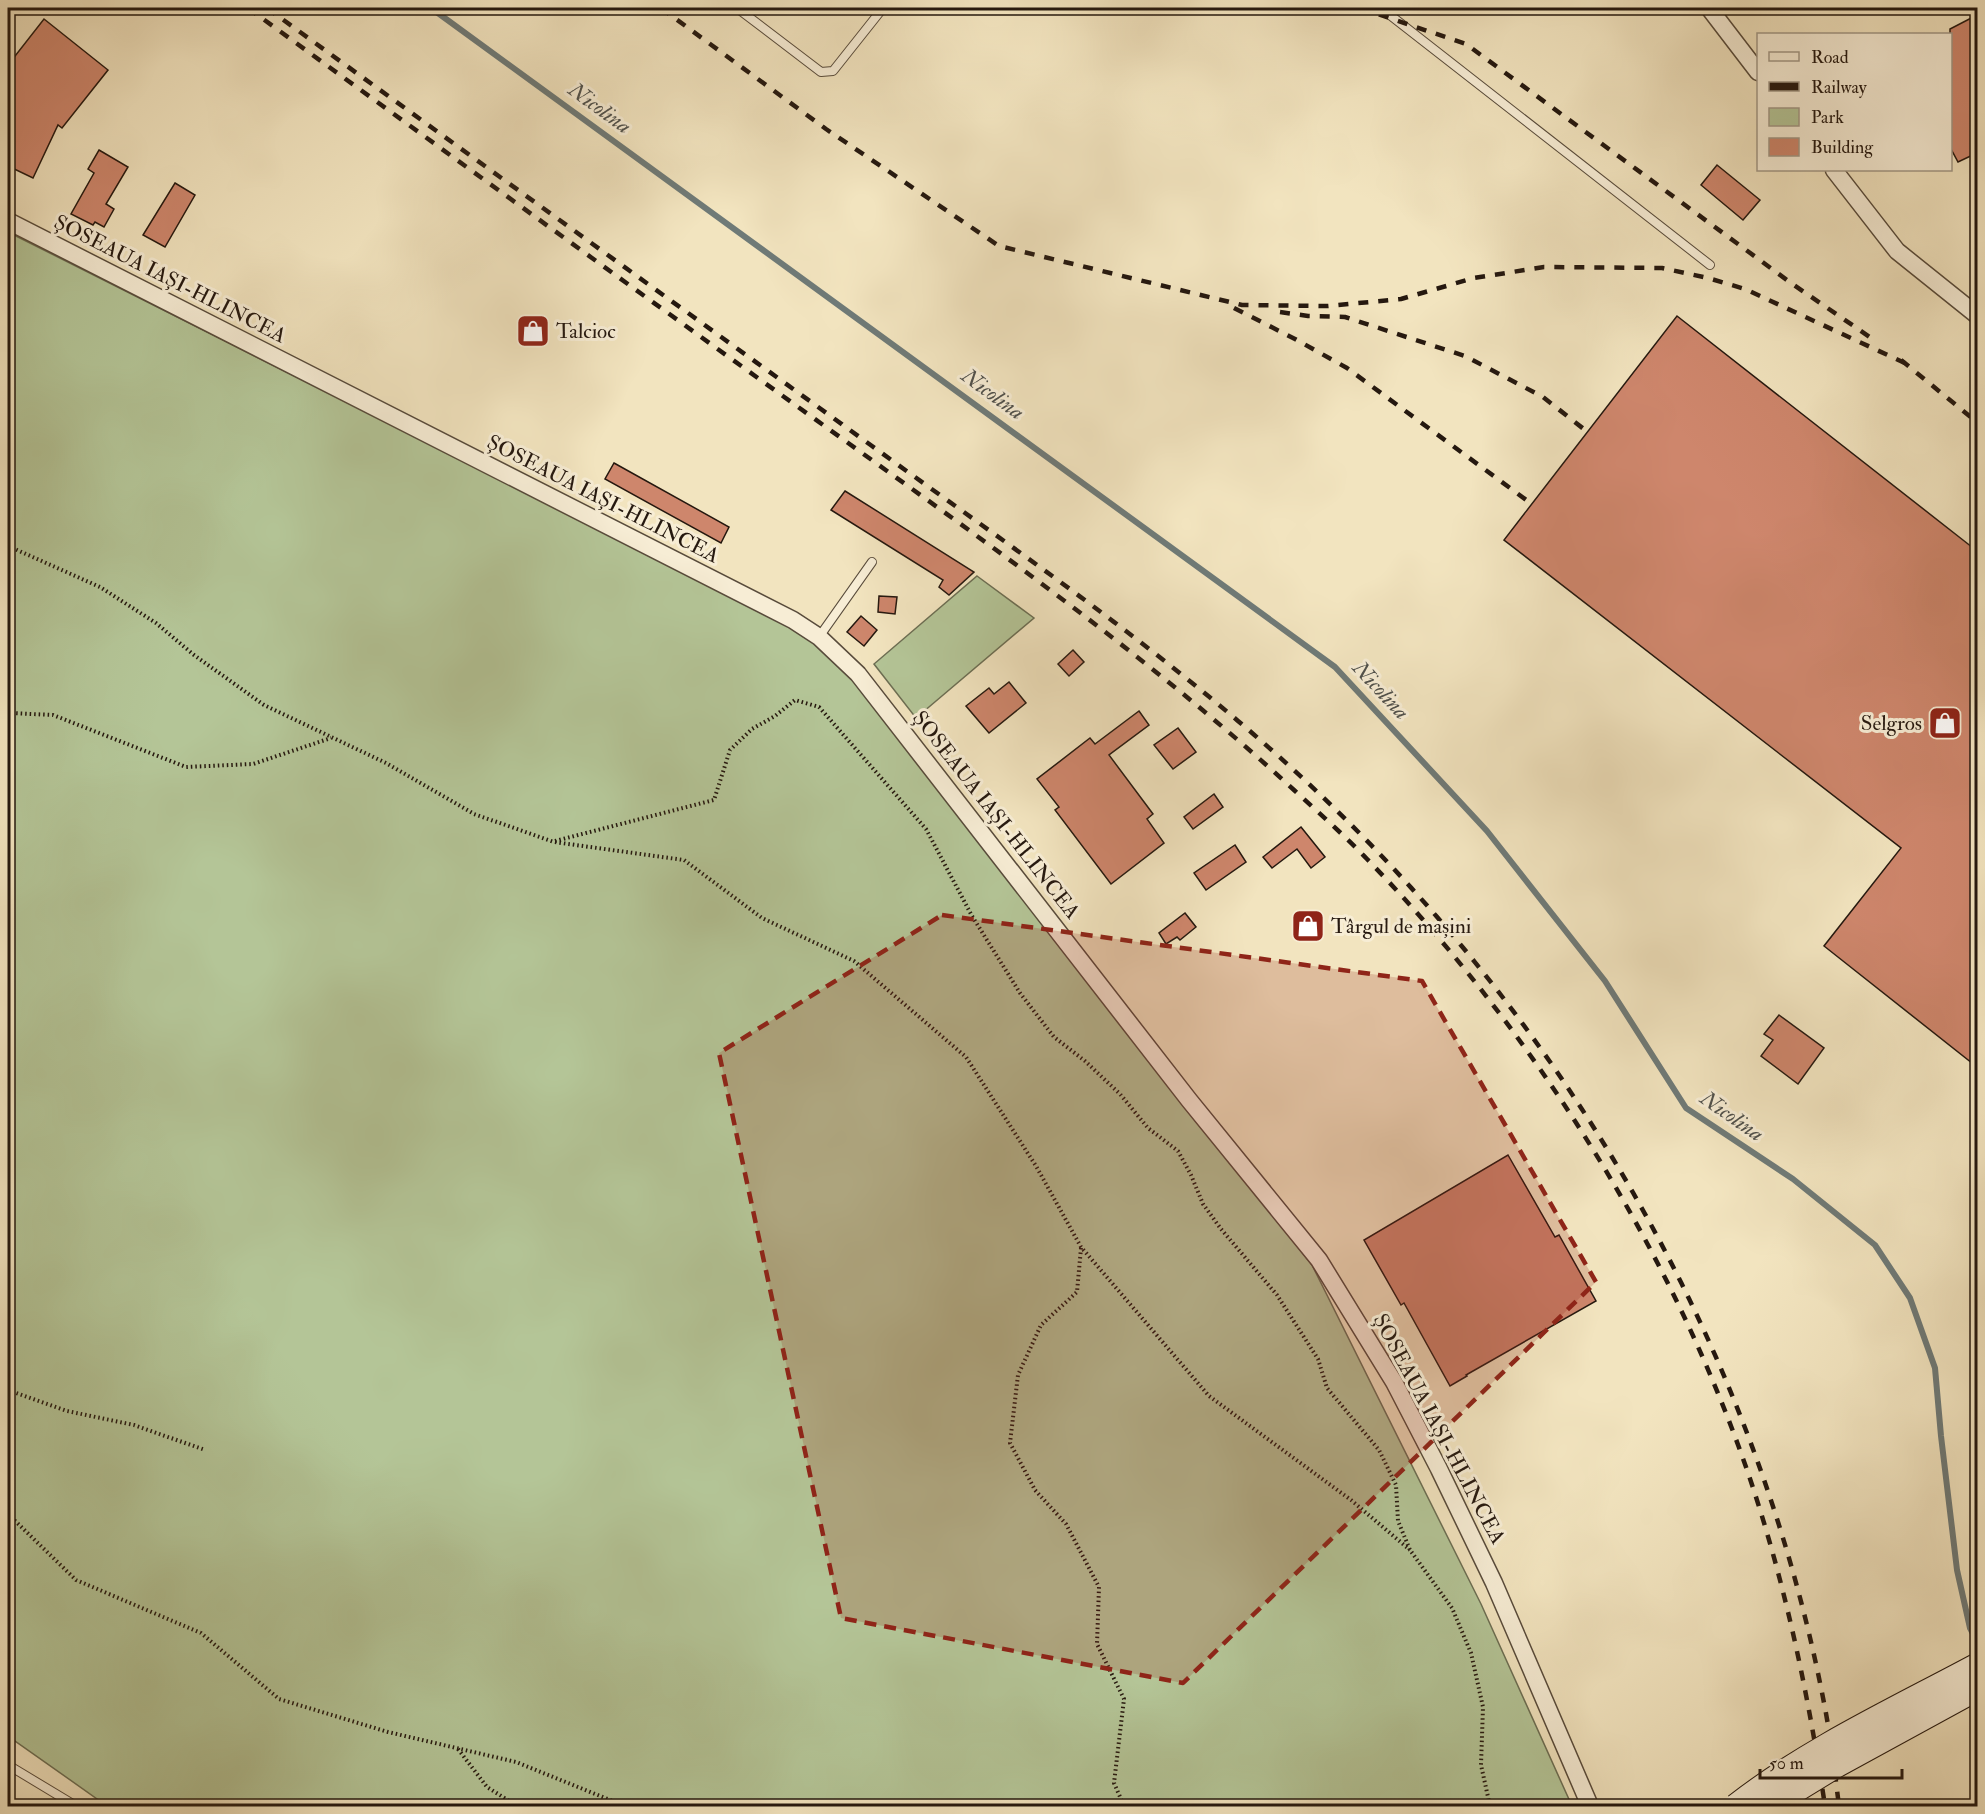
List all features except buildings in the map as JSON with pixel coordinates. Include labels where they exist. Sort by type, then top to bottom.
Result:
[{"type":"main road","points":[[1736,1806],[1778,1776],[1977,1665]]},
{"type":"main road","points":[[1770,1806],[1837,1765],[1977,1688]]},
{"type":"street","points":[[1709,8],[1757,71]]},
{"type":"street","points":[[1835,171],[1897,251],[1977,316]]},
{"type":"street","name":"ȘOSEAUA IAȘI-HLINCEA","points":[[8,221],[782,615],[819,637],[858,674],[1181,1090],[1319,1260],[1394,1382],[1444,1478],[1494,1583],[1590,1806]]},
{"type":"lane","points":[[737,8],[821,72],[833,71],[883,8]]},
{"type":"lane","points":[[1381,8],[1710,265]]},
{"type":"lane","points":[[819,637],[872,562]]},
{"type":"lane","points":[[8,1765],[76,1806]]},
{"type":"path","points":[[8,546],[100,587],[156,623],[194,655],[264,705],[386,763],[474,813],[554,842],[684,860],[762,918],[854,961],[966,1057],[1036,1166],[1081,1247],[1209,1396],[1351,1500],[1410,1550]]},
{"type":"path","points":[[554,842],[714,800],[730,750],[752,729],[775,717],[795,700],[819,707],[926,829],[972,916],[1020,993],[1054,1037],[1085,1061],[1120,1094],[1148,1128],[1178,1151],[1203,1204],[1221,1229],[1277,1295],[1318,1359],[1327,1388],[1380,1450],[1396,1485],[1398,1521],[1410,1550],[1452,1608],[1471,1653],[1483,1707],[1481,1765],[1490,1806]]},
{"type":"path","points":[[8,715],[10,713],[52,715],[186,767],[253,765],[333,738]]},
{"type":"path","points":[[1081,1247],[1077,1292],[1041,1325],[1018,1375],[1010,1443],[1035,1490],[1066,1524],[1099,1587],[1097,1644],[1124,1699],[1114,1784],[1124,1806]]},
{"type":"path","points":[[8,1390],[67,1411],[134,1425],[205,1450]]},
{"type":"path","points":[[8,1514],[76,1580],[201,1633],[279,1699],[388,1732],[516,1761],[620,1806]]},
{"type":"path","points":[[457,1748],[487,1787],[517,1806]]},
{"type":"highlighted area","points":[[942,915],[1422,981],[1596,1282],[1183,1683],[841,1618],[719,1053]]},
{"type":"green space","points":[[8,232],[826,643],[1312,1265],[1481,1604],[1572,1806],[107,1806],[8,1736]]},
{"type":"green space","points":[[977,576],[1034,618],[916,718],[874,664]]},
{"type":"waterway","name":"Nicolina","points":[[431,8],[1335,667],[1487,831],[1605,981],[1686,1108],[1793,1179],[1875,1245],[1910,1298],[1935,1368],[1957,1570],[1970,1628],[1978,1643]]},
{"type":"railway","points":[[248,8],[998,551],[1120,643],[1237,740],[1322,816],[1367,859],[1427,924],[1484,994],[1538,1067],[1589,1143],[1635,1221],[1677,1302],[1714,1384],[1760,1508],[1803,1678],[1825,1806]]},
{"type":"railway","points":[[267,8],[1050,574],[1166,662],[1223,708],[1332,806],[1422,900],[1505,1001],[1581,1107],[1648,1219],[1706,1336],[1756,1456],[1795,1581],[1825,1708],[1839,1806]]},
{"type":"railway","points":[[661,8],[826,129],[999,246],[1242,305],[1328,306],[1401,299],[1474,278],[1544,267],[1662,268],[1745,289],[1907,364]]},
{"type":"railway","points":[[1360,8],[1466,44],[1791,283],[1877,342]]},
{"type":"railway","points":[[1234,308],[1347,368],[1529,502]]},
{"type":"railway","points":[[1280,312],[1308,316],[1345,317],[1465,356],[1543,397],[1585,430]]},
{"type":"railway","points":[[1901,360],[1978,423]]},
{"type":"place","name":"Talcioc","points":[[533,331]]},
{"type":"place","name":"Selgros","points":[[1945,723]]},
{"type":"place","name":"Târgul de mașini","points":[[1308,926]]}]
